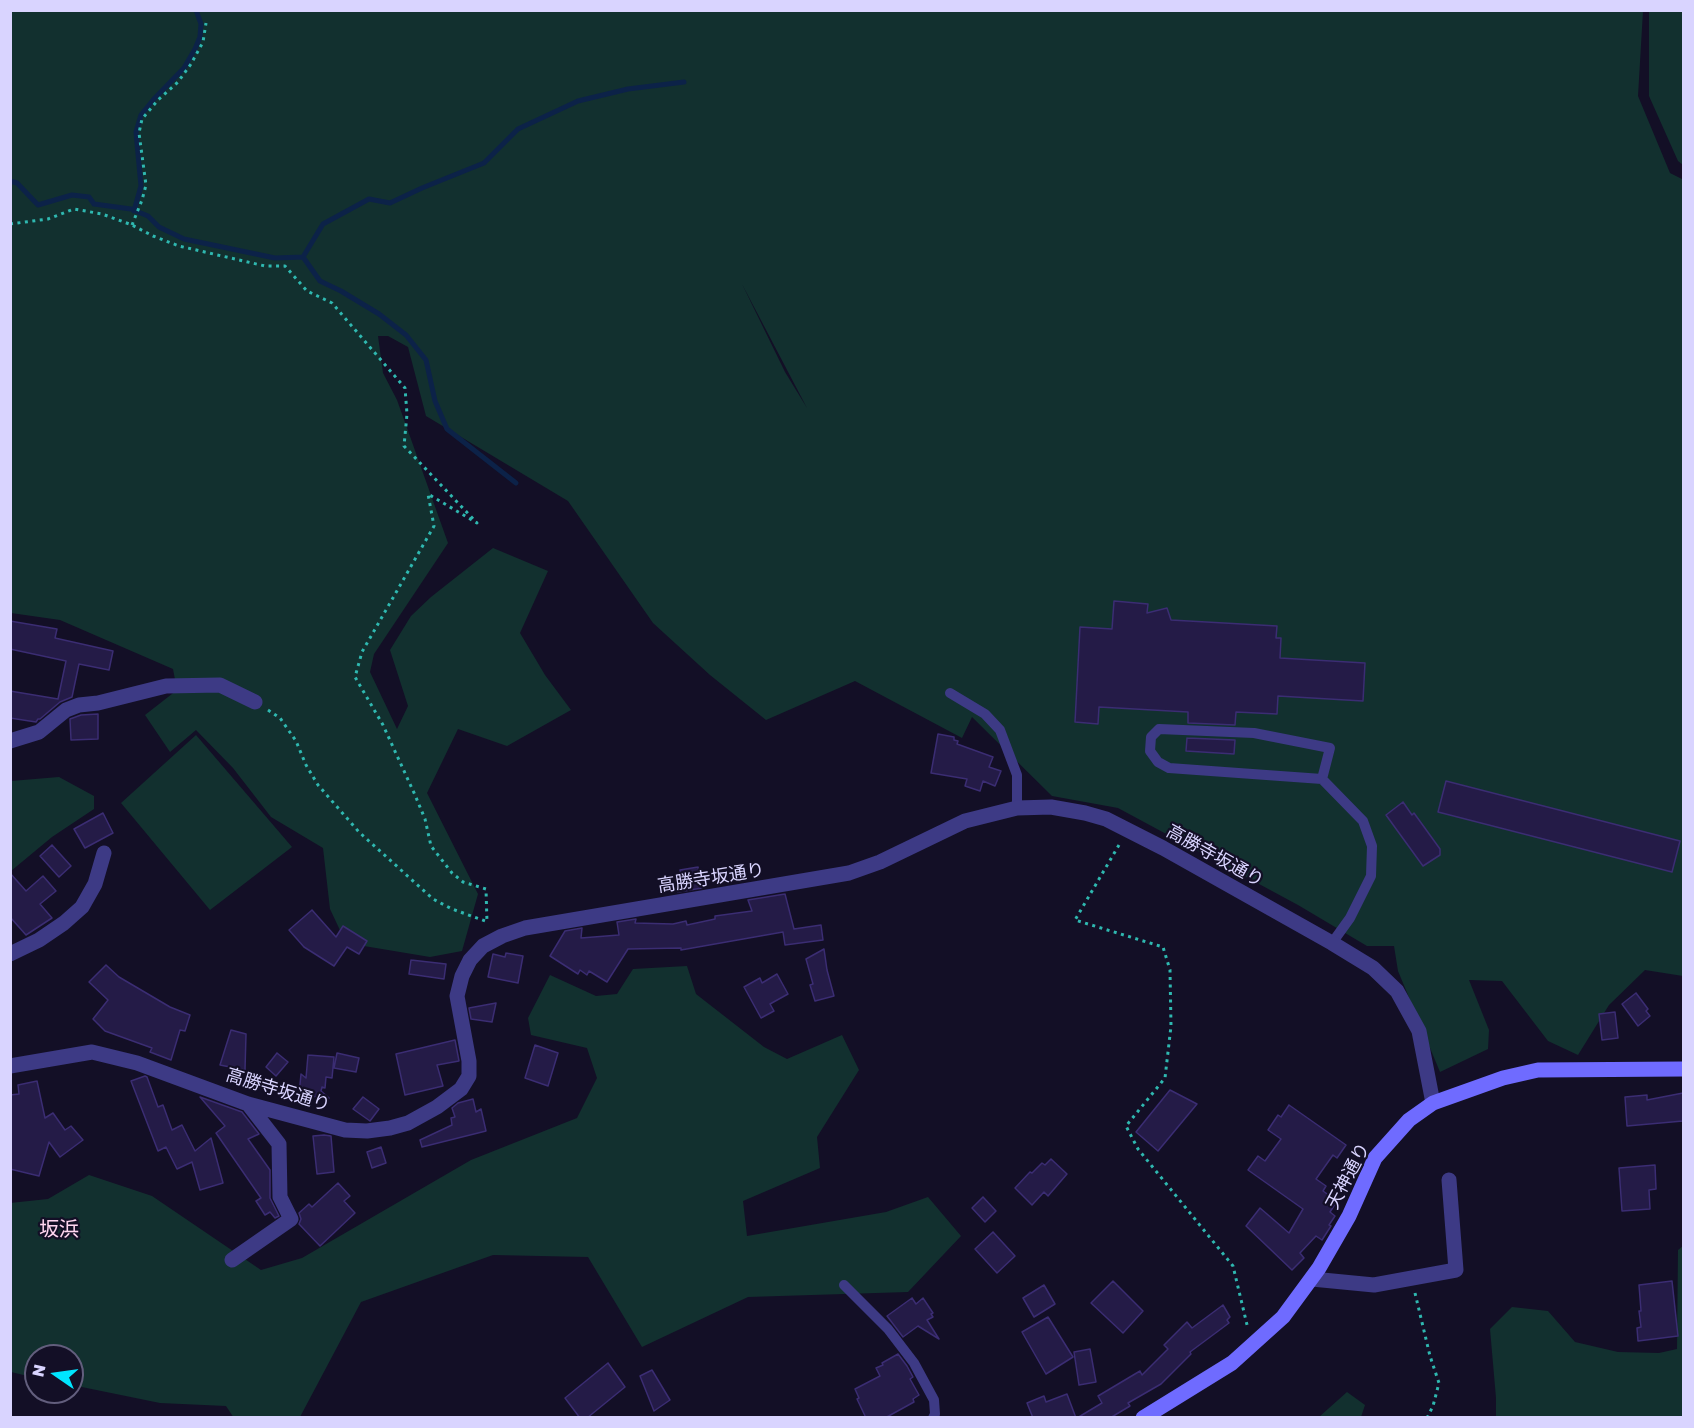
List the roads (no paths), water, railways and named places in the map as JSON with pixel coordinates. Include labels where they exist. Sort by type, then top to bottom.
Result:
[{"type":"street","points":[[10,741],[39,732],[66,710],[79,705],[98,703],[166,686],[220,685],[255,702]]},
{"type":"street","name":"高勝寺坂通り","points":[[10,1066],[92,1052],[137,1063],[248,1104],[345,1130],[367,1131],[390,1128],[408,1123],[437,1107],[461,1089],[469,1076],[469,1061],[457,996],[462,976],[470,960],[483,946],[502,936],[525,928],[849,873],[880,862],[964,821],[1017,808],[1050,807],[1106,819],[1332,943],[1373,968],[1397,991],[1419,1031],[1433,1103]]},
{"type":"street","points":[[10,954],[39,940],[82,907],[95,884],[104,853]]},
{"type":"street","name":"天神通り","points":[[1143,1418],[1232,1363],[1283,1317],[1312,1279],[1349,1216],[1375,1158],[1409,1120],[1433,1103],[1503,1078],[1538,1070],[1683,1069]]},
{"type":"street","points":[[232,1260],[291,1219],[280,1197],[279,1144],[248,1104]]},
{"type":"street","points":[[1312,1279],[1374,1285],[1456,1270],[1449,1180]]},
{"type":"lane","points":[[950,693],[985,714],[1000,730],[1017,775],[1017,808]]},
{"type":"lane","points":[[1322,779],[1330,748],[1254,733],[1159,729],[1151,737],[1150,751],[1158,762],[1168,768],[1322,779],[1363,821],[1372,846],[1371,876],[1350,918],[1332,943]]},
{"type":"lane","points":[[844,1285],[888,1329],[914,1363],[934,1400],[933,1418]]},
{"type":"waterway","points":[[134,211],[141,186],[136,132],[141,115],[184,68],[195,49],[200,37],[201,24],[196,10]]},
{"type":"waterway","points":[[10,181],[17,183],[38,205],[72,195],[89,197],[94,204],[131,209],[148,216],[159,227],[184,239],[275,258],[303,257],[323,224],[369,199],[390,203],[484,163],[518,129],[578,101],[628,89],[684,82]]},
{"type":"waterway","points":[[303,257],[320,281],[379,314],[406,335],[426,360],[435,401],[447,429],[516,483]]},
{"type":"district","name":"坂浜","points":[[59,1230]]}]
